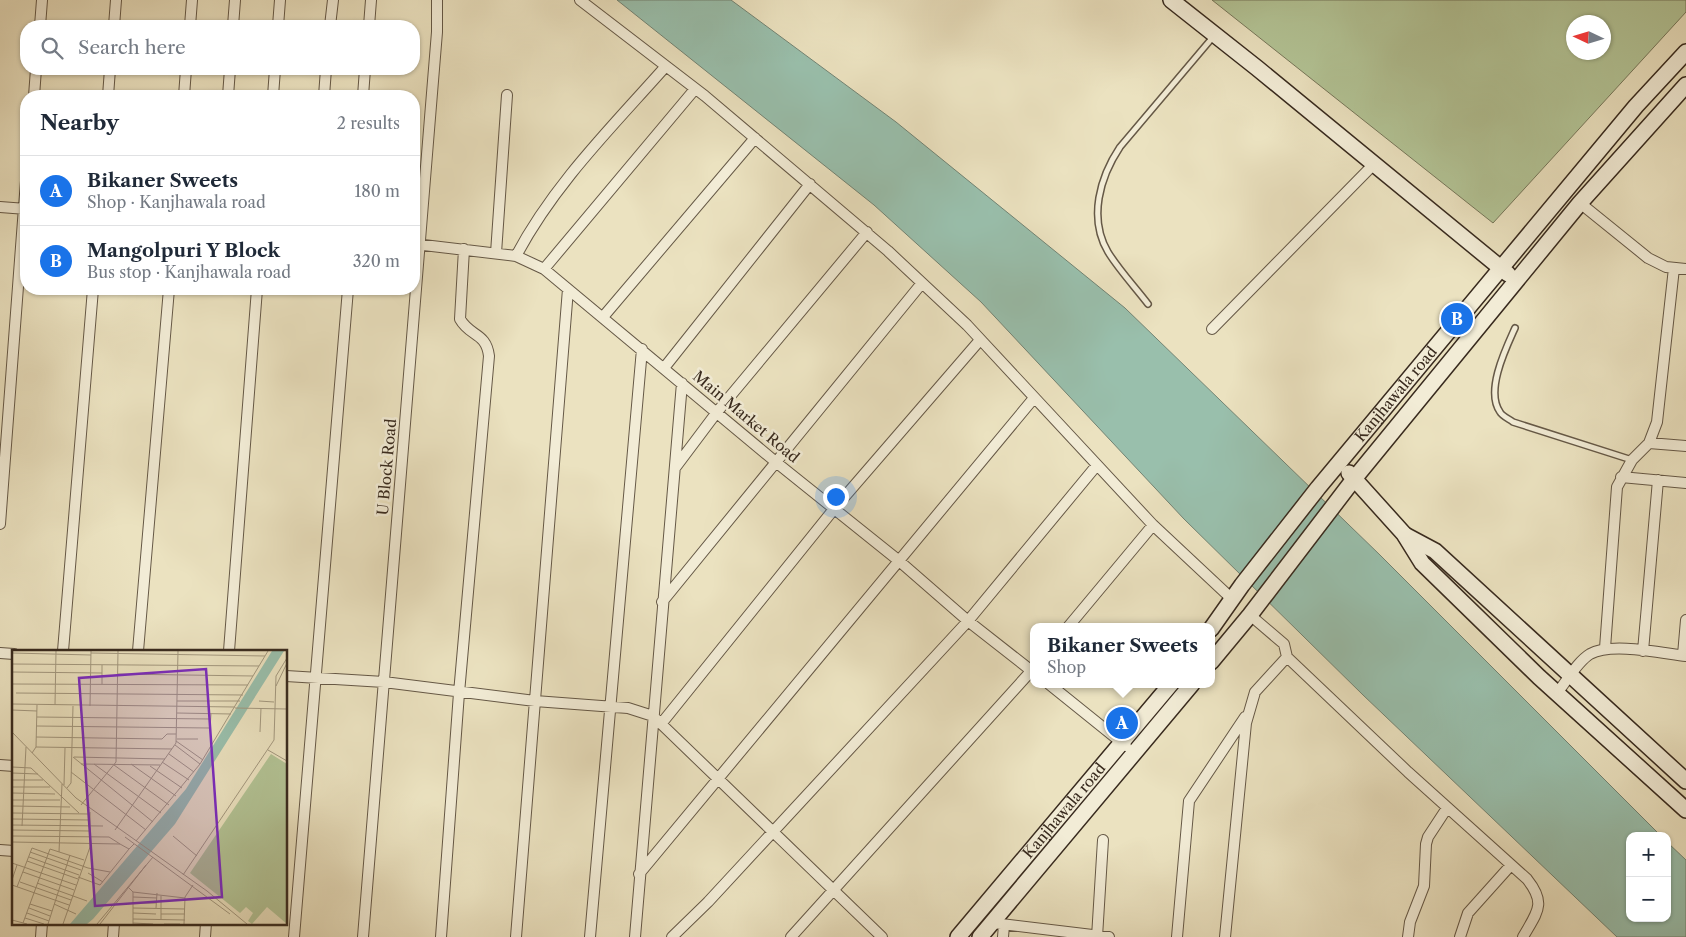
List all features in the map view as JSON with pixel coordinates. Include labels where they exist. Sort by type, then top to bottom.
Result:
[{"type":"main road","points":[[1171,0],[1517,282]]},
{"type":"main road","name":"Kanjhawala road","points":[[1215,623],[1242,585],[1318,488],[1629,113],[1686,52]]},
{"type":"main road","name":"Kanjhawala road","points":[[1215,657],[1354,479],[1580,203],[1686,85]]},
{"type":"main road","points":[[1340,463],[1404,534],[1422,563],[1557,693],[1686,810]]},
{"type":"main road","points":[[1404,534],[1436,551],[1686,781]]},
{"type":"main road","name":"Kanjhawala road","points":[[980,937],[998,924],[1129,748],[1168,688]]},
{"type":"main road","name":"Kanjhawala road","points":[[958,937],[1129,748],[1188,688]]},
{"type":"street","points":[[40,20],[42,0]]},
{"type":"street","points":[[114,20],[116,0]]},
{"type":"street","points":[[190,20],[192,0]]},
{"type":"street","points":[[233,20],[235,0]]},
{"type":"street","points":[[278,20],[280,0]]},
{"type":"street","points":[[331,20],[333,0]]},
{"type":"street","points":[[369,20],[371,0]]},
{"type":"street","name":"U Block Road","points":[[420,212],[437,32],[437,0]]},
{"type":"street","points":[[580,0],[696,89],[867,232],[980,340],[1153,525],[1232,599]]},
{"type":"street","points":[[516,256],[543,208],[572,171],[666,66]]},
{"type":"street","points":[[34,90],[36,75]]},
{"type":"street","points":[[108,90],[110,75]]},
{"type":"street","points":[[184,90],[186,75]]},
{"type":"street","points":[[228,90],[230,75]]},
{"type":"street","points":[[273,90],[274,75]]},
{"type":"street","points":[[324,90],[326,75]]},
{"type":"street","points":[[364,90],[365,75]]},
{"type":"street","points":[[544,269],[696,89]]},
{"type":"street","points":[[496,253],[507,95]]},
{"type":"street","points":[[603,317],[755,138]]},
{"type":"street","points":[[1212,329],[1374,164]]},
{"type":"street","points":[[664,368],[810,184]]},
{"type":"street","points":[[1580,203],[1648,258],[1658,264],[1686,269]]},
{"type":"street","points":[[0,207],[20,209]]},
{"type":"street","points":[[674,469],[717,412],[867,232]]},
{"type":"street","name":"Main Market Road","points":[[420,244],[516,256],[544,269],[777,463],[898,560],[968,621],[1030,668]]},
{"type":"street","points":[[441,937],[459,693],[488,356],[487,345],[483,338],[464,327],[460,319],[464,249]]},
{"type":"street","points":[[1605,648],[1617,487],[1632,460],[1649,443],[1657,422],[1674,268]]},
{"type":"street","points":[[0,524],[20,272]]},
{"type":"street","points":[[662,602],[922,283]]},
{"type":"street","points":[[516,937],[568,289]]},
{"type":"street","points":[[63,650],[93,295]]},
{"type":"street","points":[[138,650],[168,295]]},
{"type":"street","points":[[229,650],[257,295]]},
{"type":"street","points":[[294,937],[348,295]]},
{"type":"street","name":"U Block Road","points":[[363,937],[413,295]]},
{"type":"street","points":[[661,724],[834,509],[980,340]]},
{"type":"street","points":[[590,937],[642,349]]},
{"type":"street","points":[[635,937],[682,383]]},
{"type":"street","points":[[640,874],[1034,398]]},
{"type":"street","points":[[1649,443],[1686,446]]},
{"type":"street","points":[[672,937],[708,902],[968,621],[1097,465]]},
{"type":"street","points":[[1621,477],[1686,483]]},
{"type":"street","points":[[1643,651],[1658,480]]},
{"type":"street","points":[[1071,623],[1153,525]]},
{"type":"street","points":[[1225,937],[1246,723],[1255,692],[1287,657],[1288,651],[1284,644],[1253,610]]},
{"type":"street","points":[[1557,693],[1590,654],[1605,648],[1684,655],[1686,620]]},
{"type":"street","points":[[1287,657],[1447,808],[1511,865],[1537,893],[1539,904],[1523,937]]},
{"type":"street","points":[[791,937],[834,892],[1030,673]]},
{"type":"street","points":[[288,676],[384,682],[459,693],[638,710],[653,716],[772,833],[882,937]]},
{"type":"street","points":[[1054,688],[1129,748]]},
{"type":"street","points":[[1177,937],[1189,801],[1250,710]]},
{"type":"street","points":[[1408,937],[1410,922],[1424,886],[1425,852],[1428,837],[1447,808]]},
{"type":"street","points":[[1097,937],[1103,840]]},
{"type":"street","points":[[1460,937],[1468,913],[1511,865]]},
{"type":"street","points":[[41,937],[42,924]]},
{"type":"street","points":[[113,937],[114,924]]},
{"type":"street","points":[[205,937],[206,924]]},
{"type":"street","points":[[998,924],[1054,934],[1109,937]]},
{"type":"street","points":[[998,924],[1003,937]]},
{"type":"lane","points":[[1148,304],[1108,251],[1100,234],[1098,218],[1102,184],[1108,165],[1120,147],[1214,34]]},
{"type":"lane","points":[[1515,328],[1497,374],[1496,403],[1500,413],[1513,422],[1632,460]]},
{"type":"shaded area","points":[[617,0],[731,0],[896,122],[1125,308],[1380,555],[1657,832],[1626,832],[1626,922],[1671,922],[1671,846],[1686,860],[1686,937],[1617,937],[1363,695],[1184,519],[981,302],[874,205]]},
{"type":"shaded area","points":[[1212,0],[1686,0],[1686,12],[1493,223]]},
{"type":"place","name":"Mangolpuri Y Block","points":[[1457,319]]},
{"type":"place","name":"Bikaner Sweets","points":[[1122,723]]}]
